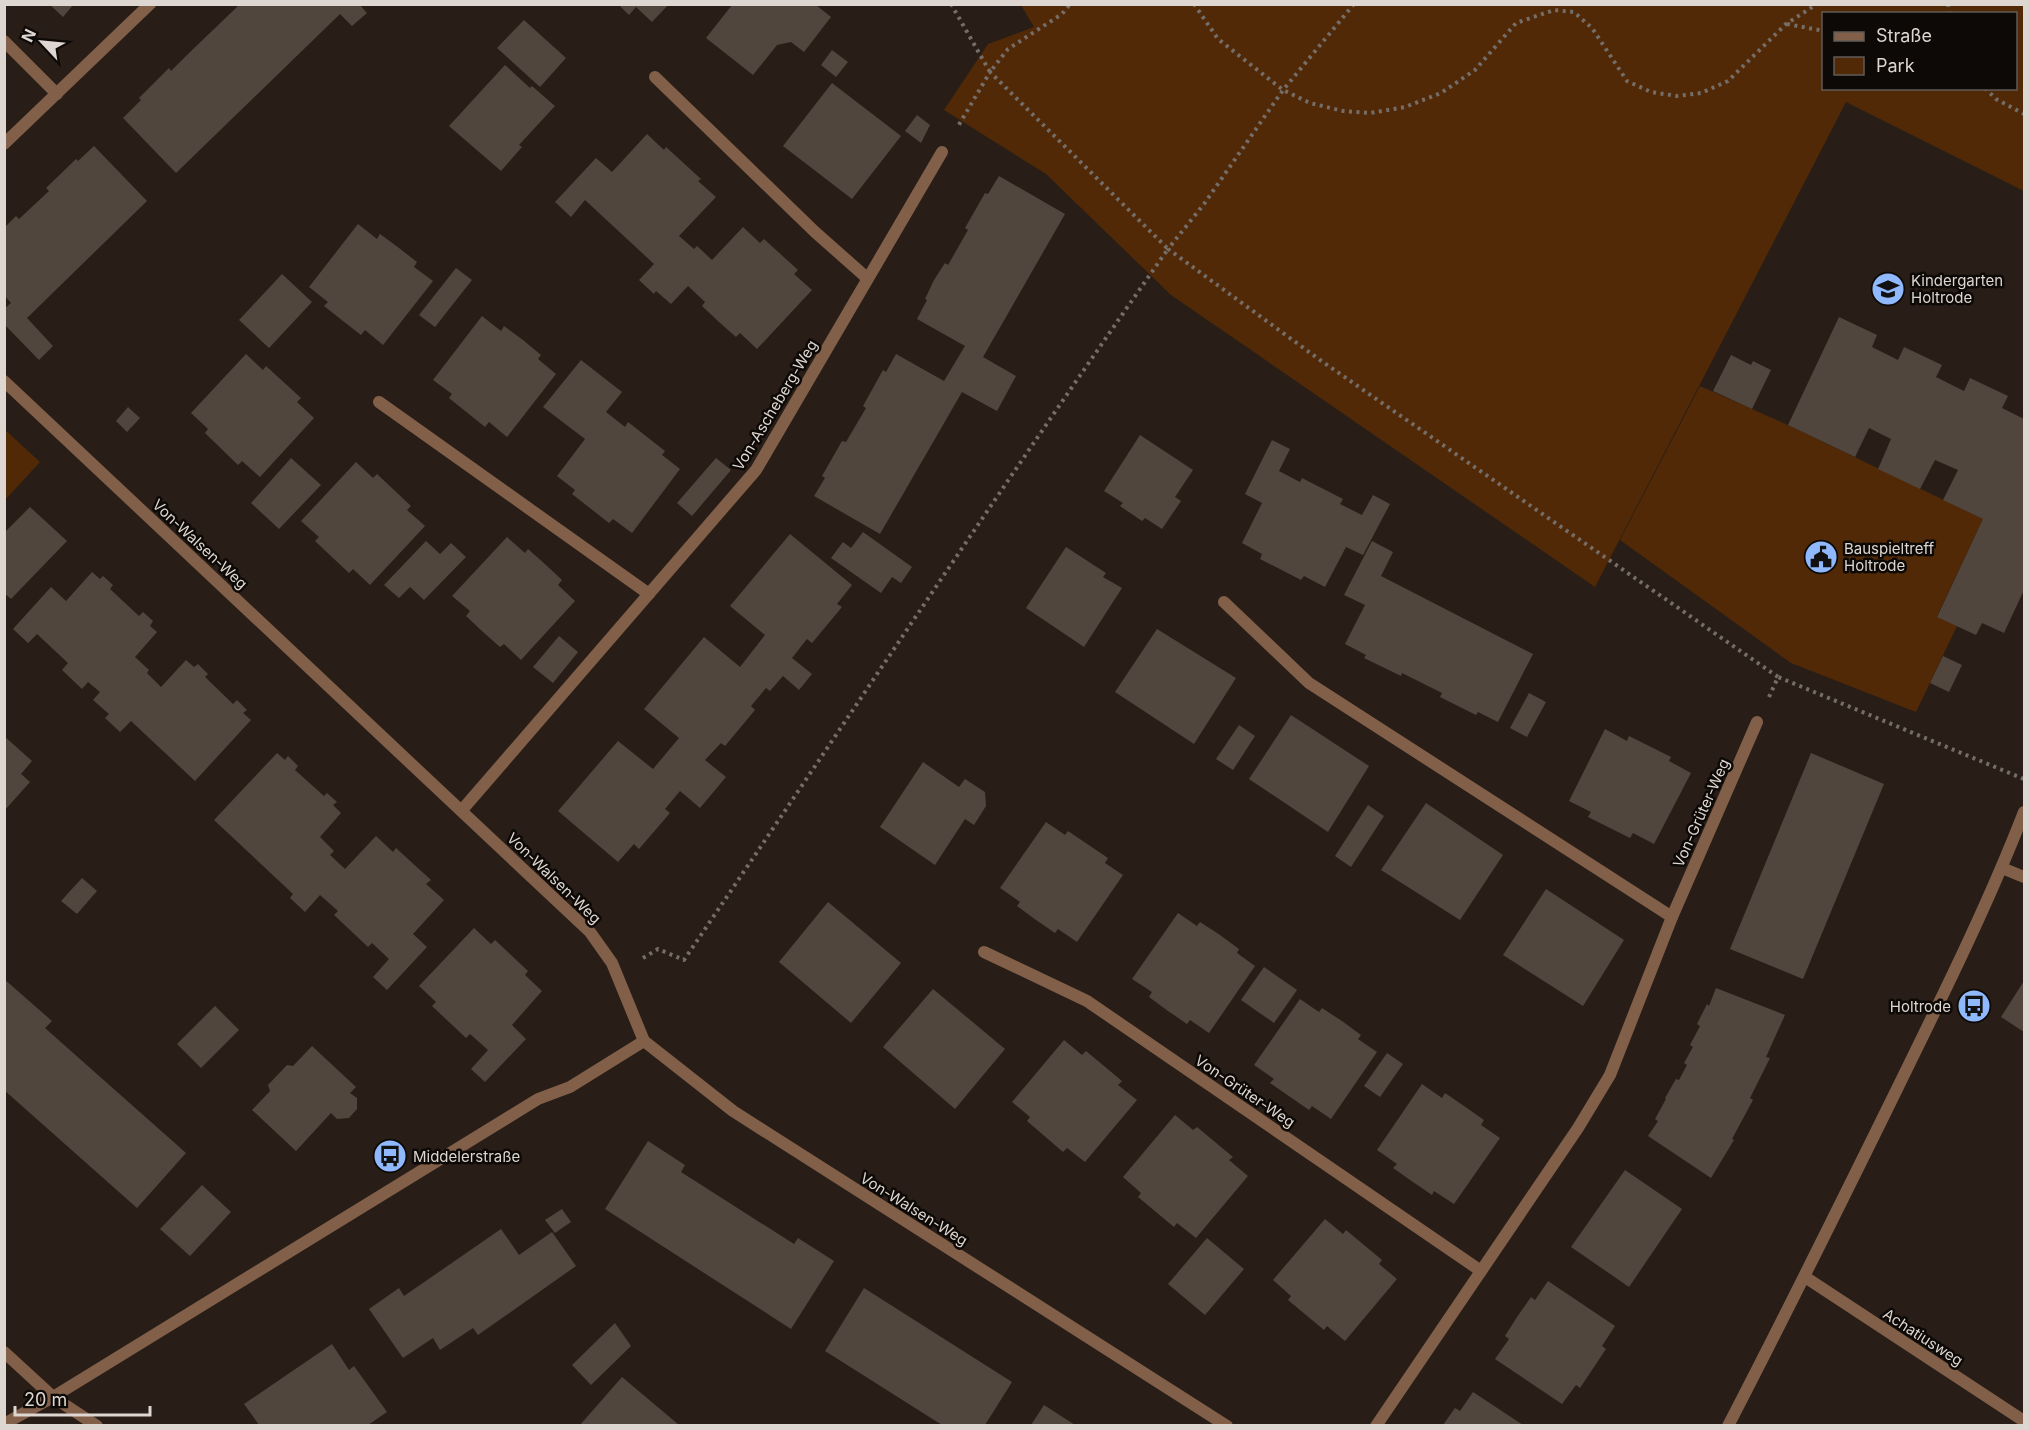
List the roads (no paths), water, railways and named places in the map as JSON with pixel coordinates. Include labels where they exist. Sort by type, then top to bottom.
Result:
[{"type":"street","points":[[4,144],[150,4]]},
{"type":"street","points":[[4,41],[57,94]]},
{"type":"street","points":[[655,77],[815,232],[867,278]]},
{"type":"street","name":"Von-Ascheberg-Weg","points":[[462,810],[756,470],[942,152]]},
{"type":"street","name":"Von-Walsen-Weg","points":[[4,381],[590,932],[612,963],[644,1041],[733,1111],[1227,1425]]},
{"type":"street","points":[[379,402],[649,594]]},
{"type":"street","points":[[1224,603],[1309,683],[1672,917]]},
{"type":"street","name":"Von-Grüter-Weg","points":[[1376,1425],[1578,1128],[1610,1075],[1672,917],[1757,722]]},
{"type":"street","points":[[1728,1425],[1804,1277],[1944,992],[2002,868],[2025,812]]},
{"type":"street","points":[[2002,868],[2025,877]]},
{"type":"street","name":"Von-Grüter-Weg","points":[[984,952],[1087,1001],[1481,1271]]},
{"type":"street","points":[[4,1424],[538,1099],[570,1087],[644,1041]]},
{"type":"street","name":"Achatiusweg","points":[[1804,1277],[2025,1421]]},
{"type":"street","points":[[4,1352],[53,1396],[97,1425]]},
{"type":"place","name":"Kindergarten Holtrode","points":[[1888,289]]},
{"type":"place","name":"Bauspieltreff Holtrode","points":[[1821,557]]},
{"type":"place","name":"Holtrode","points":[[1974,1006]]},
{"type":"place","name":"Middelerstraße","points":[[390,1156]]}]
